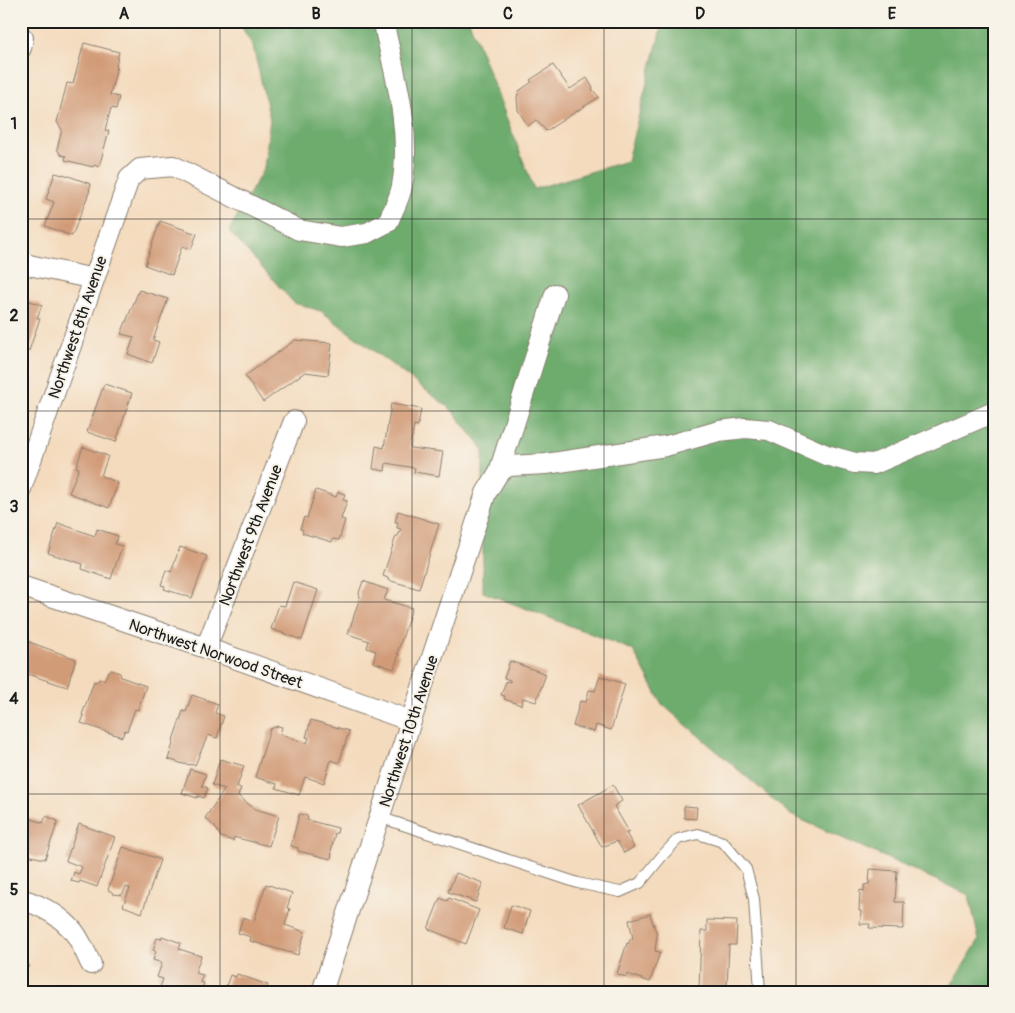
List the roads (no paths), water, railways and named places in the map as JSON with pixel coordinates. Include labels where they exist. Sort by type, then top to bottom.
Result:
[{"type":"street","name":"Northwest 8th Avenue","points":[[21,490],[129,179],[140,169],[173,166],[299,230],[341,237],[367,232],[388,222],[402,187],[406,138],[383,21]]},
{"type":"street","points":[[21,261],[29,265],[94,279]]},
{"type":"street","name":"Northwest 10th Avenue","points":[[322,992],[486,493],[498,472],[555,294]]},
{"type":"street","points":[[498,472],[509,466],[546,464],[666,446],[720,431],[745,428],[769,430],[826,455],[855,463],[874,464],[994,412]]},
{"type":"street","name":"Northwest 9th Avenue","points":[[206,648],[294,421]]},
{"type":"street","name":"Northwest Norwood Street","points":[[21,586],[206,648],[411,721]]},
{"type":"street","points":[[21,898],[60,918],[74,933],[91,964]]},
{"type":"lane","points":[[379,817],[578,883],[620,892],[640,883],[678,839],[698,834],[723,842],[746,869],[754,899],[760,992]]}]
